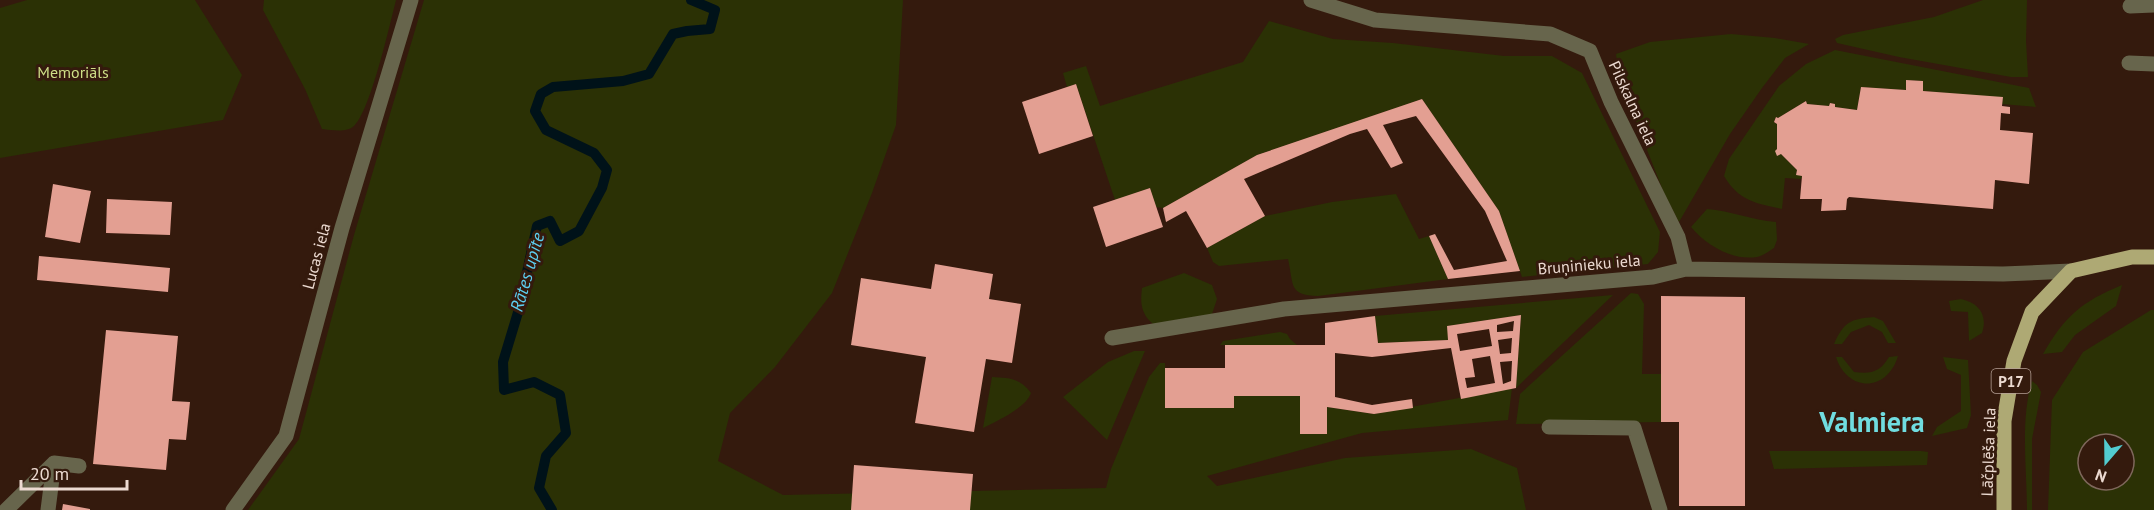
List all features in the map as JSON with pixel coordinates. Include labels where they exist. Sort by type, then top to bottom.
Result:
[{"type":"main road","points":[[2071,271],[2132,257],[2154,256]]},
{"type":"main road","name":"Lāčplēša iela","points":[[2004,510],[2004,421],[2014,361],[2032,312],[2071,271]]},
{"type":"street","name":"Lucas iela","points":[[233,510],[286,436],[342,228],[411,0]]},
{"type":"street","name":"Pilskalna iela","points":[[1311,0],[1375,20],[1551,34],[1590,51],[1611,102],[1678,237],[1686,269]]},
{"type":"street","points":[[2130,6],[2154,4]]},
{"type":"street","points":[[2129,63],[2154,64]]},
{"type":"street","name":"Bruņinieku iela","points":[[1112,338],[1284,309],[1653,277],[1686,269],[2003,274],[2071,271]]},
{"type":"street","points":[[1549,427],[1634,428],[1660,510]]},
{"type":"street","points":[[54,463],[79,466]]},
{"type":"street","points":[[6,510],[54,463]]},
{"type":"street","points":[[48,510],[54,463]]},
{"type":"green space","name":"Memoriāls","points":[[27,0],[195,0],[242,75],[223,120],[0,158],[0,8]]},
{"type":"green space","points":[[264,0],[396,0],[373,86],[360,118],[354,126],[343,130],[322,129],[305,89],[263,10]]},
{"type":"green space","points":[[424,0],[903,0],[896,125],[832,293],[775,367],[730,413],[718,461],[783,495],[1106,488],[1111,469],[1149,377],[1160,363],[1165,363],[1166,408],[1234,408],[1234,396],[1300,396],[1301,434],[1327,434],[1327,407],[1374,414],[1512,388],[1508,420],[1362,433],[1207,476],[1217,486],[1345,458],[1471,449],[1517,468],[1526,510],[248,510],[299,439],[354,235]]},
{"type":"green space","points":[[1983,0],[2027,0],[2028,77],[2011,77],[1899,57],[1837,43],[1835,39],[1843,35],[1934,17]]},
{"type":"green space","points":[[1269,21],[1333,39],[1393,43],[1504,56],[1552,56],[1582,73],[1660,232],[1658,252],[1648,264],[1522,277],[1499,211],[1422,99],[1257,155],[1163,208],[1156,207],[1150,188],[1115,200],[1076,84],[1067,87],[1063,73],[1086,66],[1100,106],[1243,62]]},
{"type":"green space","points":[[1731,34],[1809,44],[1785,58],[1762,88],[1730,134],[1679,222],[1664,193],[1620,81],[1616,54],[1650,42]]},
{"type":"green space","points":[[1835,50],[2029,88],[2036,107],[2002,104],[2003,98],[1923,91],[1922,81],[1906,80],[1906,90],[1861,87],[1857,110],[1835,107],[1835,104],[1830,103],[1829,106],[1807,104],[1806,101],[1778,118],[1776,117],[1774,122],[1777,124],[1781,154],[1797,170],[1796,174],[1802,176],[1801,179],[1785,178],[1782,209],[1748,200],[1736,191],[1724,176],[1729,159],[1779,86],[1806,64]]},
{"type":"green space","points":[[1396,194],[1419,239],[1429,236],[1448,279],[1318,296],[1308,295],[1297,291],[1294,287],[1288,259],[1219,266],[1213,262],[1207,248],[1265,216],[1332,202]]},
{"type":"green space","points":[[1707,209],[1776,222],[1777,240],[1774,248],[1764,255],[1748,258],[1720,250],[1704,240],[1691,227]]},
{"type":"green space","points":[[1184,273],[1212,285],[1217,299],[1212,314],[1153,324],[1142,308],[1142,288]]},
{"type":"green space","points":[[2122,285],[2116,306],[2075,335],[2062,352],[2043,354],[2059,330],[2075,312],[2095,298]]},
{"type":"green space","points":[[1631,293],[1638,294],[1644,304],[1642,374],[1661,374],[1661,422],[1516,424],[1520,394]]},
{"type":"green space","points":[[1613,295],[1516,388],[1521,315],[1448,326],[1448,340],[1378,343],[1375,316]]},
{"type":"green space","points":[[1961,299],[1973,303],[1983,315],[1982,333],[1969,341],[1968,312],[1951,311],[1949,301]]},
{"type":"green space","points":[[2154,310],[2154,510],[2048,510],[2052,400],[2083,352]]},
{"type":"green space","points":[[1874,317],[1883,321],[1896,343],[1888,343],[1882,332],[1869,325],[1851,332],[1842,344],[1834,344],[1841,331],[1849,323]]},
{"type":"green space","points":[[1280,332],[1287,334],[1297,345],[1220,345],[1223,341]]},
{"type":"green space","points":[[1134,351],[1145,351],[1107,440],[1063,397],[1108,362]]},
{"type":"green space","points":[[1898,356],[1893,368],[1885,377],[1867,384],[1849,377],[1841,369],[1836,357],[1842,357],[1854,372],[1866,373],[1879,369],[1889,357]]},
{"type":"green space","points":[[1943,357],[1968,360],[1971,415],[1967,428],[1932,436],[1937,427],[1961,411],[1961,375],[1947,369]]},
{"type":"green space","points":[[992,377],[1023,384],[1031,393],[1017,409],[983,428]]},
{"type":"green space","points":[[2032,381],[2041,392],[2032,439],[2032,510],[2027,510],[2025,428]]},
{"type":"green space","points":[[1769,451],[1928,452],[1927,465],[1774,469]]},
{"type":"building","points":[[1906,80],[1923,81],[1923,91],[2003,97],[2002,106],[2010,107],[2010,114],[2001,113],[2000,130],[2033,133],[2029,184],[1995,180],[1993,209],[1849,197],[1846,210],[1821,211],[1822,199],[1800,199],[1802,176],[1796,175],[1797,170],[1781,154],[1777,156],[1775,151],[1777,149],[1777,124],[1774,122],[1776,117],[1778,118],[1806,101],[1807,104],[1829,106],[1830,103],[1835,104],[1835,107],[1857,110],[1861,87],[1906,90]]},
{"type":"building","points":[[1076,84],[1093,136],[1039,154],[1022,102]]},
{"type":"building","points":[[1422,99],[1499,211],[1520,271],[1448,279],[1429,236],[1435,234],[1454,270],[1507,261],[1485,211],[1416,116],[1383,125],[1403,163],[1391,168],[1367,129],[1244,179],[1265,216],[1207,248],[1186,211],[1166,222],[1163,208],[1257,155]]},
{"type":"building","points":[[53,184],[91,191],[80,243],[45,237]]},
{"type":"building","points":[[1150,188],[1163,227],[1106,247],[1093,207]]},
{"type":"building","points":[[107,199],[172,202],[170,235],[106,233]]},
{"type":"building","points":[[39,256],[170,268],[168,292],[37,280]]},
{"type":"building","points":[[935,264],[993,274],[989,299],[1021,304],[1012,363],[986,359],[974,432],[915,423],[926,357],[851,345],[861,278],[931,289]]},
{"type":"building","points":[[1661,296],[1745,297],[1745,506],[1679,506],[1679,422],[1661,422]]},
{"type":"building","points":[[1521,315],[1516,388],[1461,399],[1451,348],[1372,357],[1335,353],[1335,397],[1372,405],[1412,399],[1413,408],[1374,414],[1327,407],[1327,434],[1300,434],[1300,396],[1234,396],[1234,408],[1165,408],[1165,368],[1225,368],[1225,345],[1325,345],[1325,323],[1375,316],[1378,343],[1448,340],[1447,326]],"holes":[[[1514,321],[1513,331],[1497,332],[1497,325]],[[1489,329],[1492,346],[1460,351],[1457,334]],[[1512,338],[1511,353],[1500,354],[1498,340]],[[1490,356],[1495,383],[1467,388],[1465,378],[1475,377],[1472,359]],[[1512,361],[1511,381],[1503,384],[1500,362]]]},
{"type":"building","points":[[106,330],[178,336],[172,401],[190,402],[186,440],[169,439],[166,470],[93,464]]},
{"type":"building","points":[[854,465],[973,474],[970,510],[851,510]]},
{"type":"building","points":[[63,504],[90,509],[90,510],[62,510]]},
{"type":"waterway","name":"Rātes upīte","points":[[552,510],[539,488],[546,456],[566,433],[560,395],[534,382],[504,390],[503,362],[519,309],[537,226],[550,221],[560,241],[579,231],[602,188],[607,170],[594,153],[546,130],[535,111],[541,94],[553,87],[623,81],[649,74],[673,34],[710,29],[715,10],[691,0]]},
{"type":"district","name":"Valmiera","points":[[1872,421]]}]
